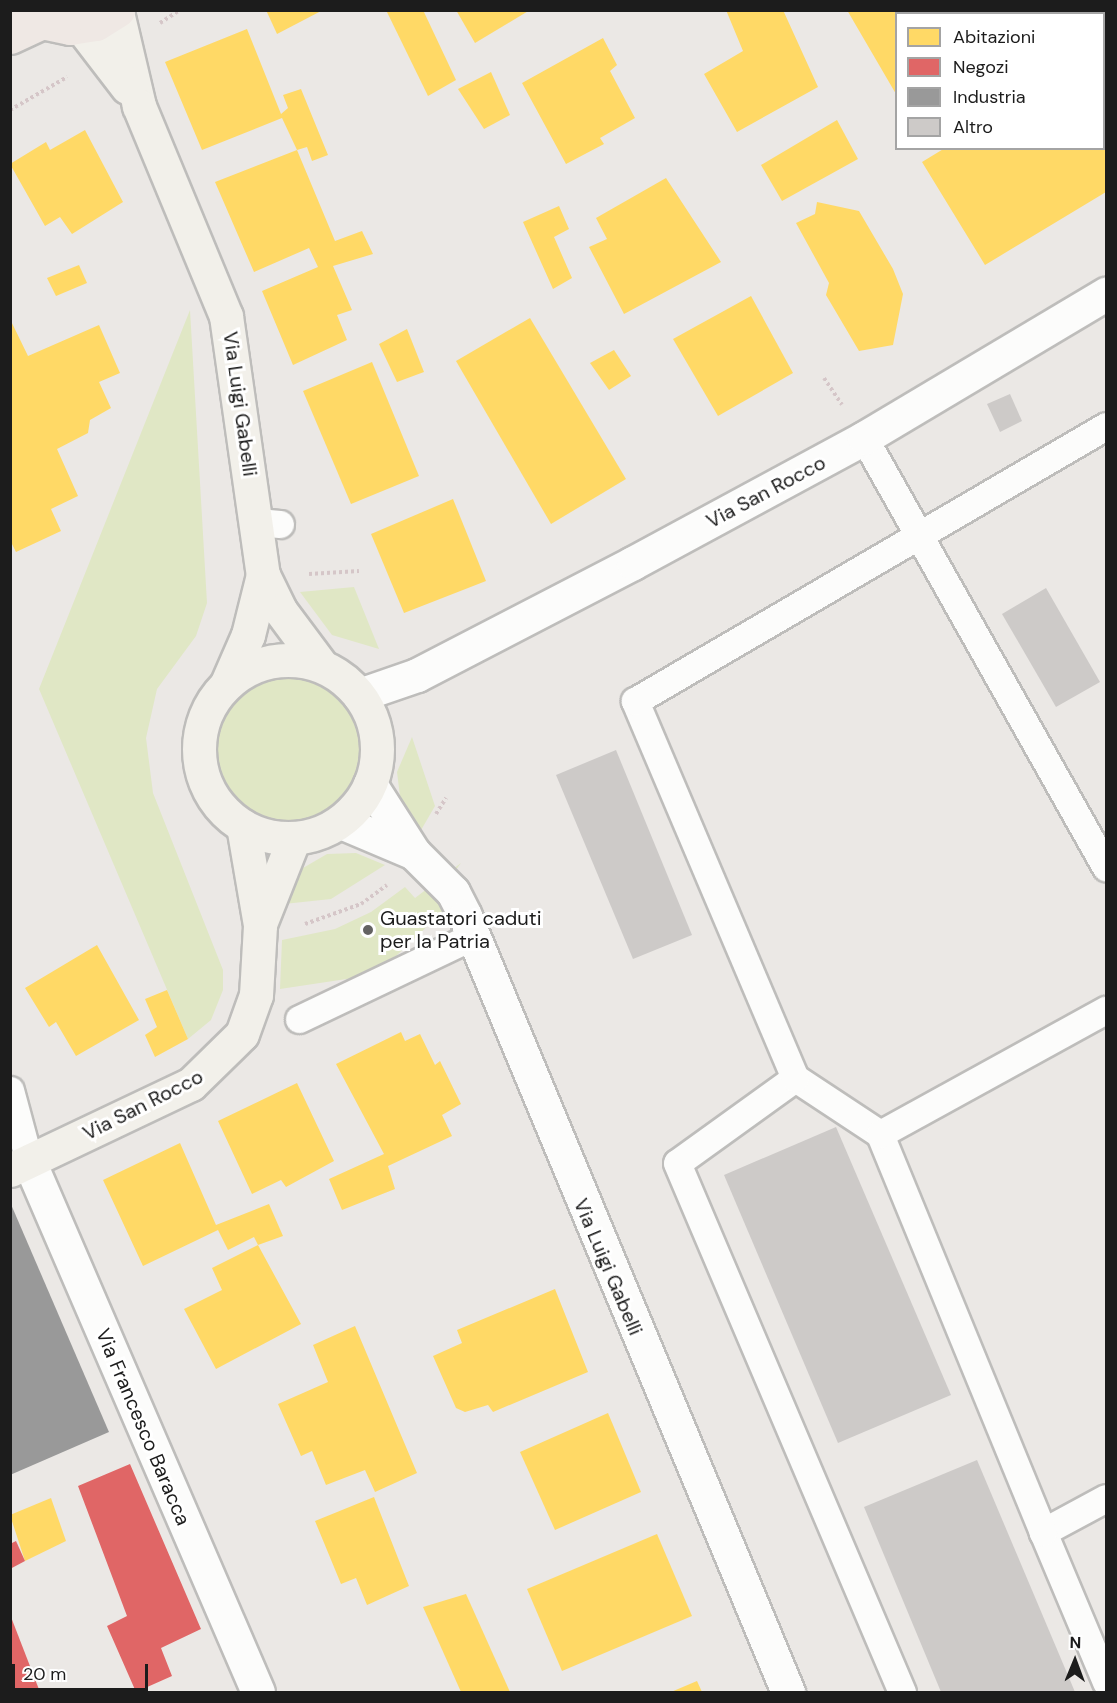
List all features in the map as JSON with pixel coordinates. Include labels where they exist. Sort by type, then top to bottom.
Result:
[{"type":"main road","points":[[10,38],[33,16],[81,27],[118,11]]},
{"type":"street","name":"Via Luigi Gabelli","points":[[118,11],[139,106],[226,316],[268,523],[263,575],[248,635],[227,683]]},
{"type":"street","name":"Via Luigi Gabelli","points":[[81,27],[139,106]]},
{"type":"street","name":"Via San Rocco","points":[[365,704],[864,438],[1107,294]]},
{"type":"street","name":"Via Luigi Gabelli","points":[[263,575],[280,610],[321,665]]},
{"type":"street","points":[[273,661],[321,665],[365,704],[377,761],[370,784],[341,822],[294,838],[243,826],[221,809],[199,759],[200,732],[210,705],[227,683],[273,661]]},
{"type":"street","name":"Via Luigi Gabelli","points":[[370,784],[405,865]]},
{"type":"street","name":"Via Luigi Gabelli","points":[[341,822],[405,865],[453,892],[788,1692]]},
{"type":"street","name":"Via San Rocco","points":[[243,826],[260,926]]},
{"type":"street","name":"Via San Rocco","points":[[20,1166],[191,1084],[221,1060],[250,1017],[260,926],[294,838]]},
{"type":"street","name":"Via Francesco Baracca","points":[[20,1166],[258,1692]]},
{"type":"lane","points":[[1107,426],[918,534],[635,701],[795,1078],[880,1134],[1107,1682]]},
{"type":"lane","points":[[864,438],[1107,868]]},
{"type":"lane","points":[[299,1019],[473,936]]},
{"type":"lane","points":[[880,1134],[1107,1010]]},
{"type":"lane","points":[[795,1078],[677,1163],[902,1692]]},
{"type":"lane","points":[[10,1090],[20,1166]]},
{"type":"lane","points":[[1043,1532],[1107,1498]]},
{"type":"path","points":[[153,27],[180,10]]},
{"type":"path","points":[[10,110],[74,73]]},
{"type":"path","points":[[302,575],[359,571]]},
{"type":"path","points":[[293,925],[362,904],[405,865]]},
{"type":"green space","points":[[190,310],[207,603],[196,636],[157,689],[146,738],[153,793],[223,970],[223,990],[211,1020],[188,1039],[39,689]]},
{"type":"green space","points":[[354,587],[379,649],[332,635],[300,592]]},
{"type":"green space","points":[[288,671],[318,677],[343,694],[360,719],[366,749],[360,779],[343,804],[318,821],[288,827],[258,821],[233,804],[216,779],[210,749],[216,719],[233,694],[258,677]]},
{"type":"green space","points":[[412,737],[435,806],[417,837],[401,804],[397,772]]},
{"type":"green space","points":[[356,853],[385,865],[331,899],[284,904],[303,868],[327,854]]},
{"type":"green space","points":[[461,863],[452,875],[475,908],[434,920],[396,956],[353,978],[280,989],[282,940],[335,929],[371,912],[405,887],[415,898]]},
{"type":"building: Abitazioni","points":[[266,10],[323,10],[277,34]]},
{"type":"building: Abitazioni","points":[[386,10],[423,10],[456,80],[428,96]]},
{"type":"building: Abitazioni","points":[[456,10],[530,10],[475,43]]},
{"type":"building: Abitazioni","points":[[726,10],[783,10],[818,87],[737,132],[704,74],[743,51]]},
{"type":"building: Abitazioni","points":[[847,10],[957,10],[958,12],[895,12],[895,92]]},
{"type":"building: Abitazioni","points":[[247,29],[281,114],[288,108],[283,95],[301,89],[328,155],[312,161],[307,147],[297,150],[282,118],[202,150],[165,62]]},
{"type":"building: Abitazioni","points":[[603,38],[617,65],[610,71],[635,118],[600,138],[604,144],[566,164],[522,83]]},
{"type":"building: Abitazioni","points":[[491,72],[510,115],[484,129],[458,89]]},
{"type":"building: Abitazioni","points":[[837,120],[858,159],[782,201],[761,165]]},
{"type":"building: Abitazioni","points":[[85,130],[123,202],[72,234],[60,217],[45,226],[10,164],[46,142],[50,150]]},
{"type":"building: Abitazioni","points":[[1105,130],[1106,192],[985,265],[922,162],[942,150],[1105,150]]},
{"type":"building: Abitazioni","points":[[297,150],[335,241],[362,231],[373,254],[333,266],[352,310],[337,315],[347,340],[293,365],[262,291],[318,267],[309,248],[254,272],[215,182]]},
{"type":"building: Abitazioni","points":[[666,178],[721,262],[624,314],[589,247],[607,239],[596,218]]},
{"type":"building: Abitazioni","points":[[817,202],[859,211],[893,269],[903,294],[893,345],[859,351],[826,295],[829,283],[796,223],[815,214]]},
{"type":"building: Abitazioni","points":[[559,206],[569,229],[554,237],[572,278],[553,289],[523,222]]},
{"type":"building: Abitazioni","points":[[79,265],[87,283],[56,296],[47,278]]},
{"type":"building: Abitazioni","points":[[751,296],[793,373],[718,416],[673,339]]},
{"type":"building: Abitazioni","points":[[530,318],[626,479],[551,524],[456,361]]},
{"type":"building: Abitazioni","points":[[10,319],[28,356],[99,325],[120,373],[99,382],[111,408],[90,420],[88,433],[57,449],[78,496],[51,509],[61,531],[16,552],[10,540]]},
{"type":"building: Abitazioni","points":[[407,329],[424,372],[397,382],[379,344]]},
{"type":"building: Abitazioni","points":[[614,350],[631,376],[609,390],[590,363]]},
{"type":"building: Abitazioni","points":[[372,362],[419,476],[351,504],[303,391]]},
{"type":"building: Abitazioni","points":[[453,499],[486,581],[404,613],[371,534]]},
{"type":"building: Abitazioni","points":[[97,945],[139,1020],[76,1056],[56,1022],[49,1027],[25,988]]},
{"type":"building: Abitazioni","points":[[167,990],[188,1039],[155,1057],[145,1035],[157,1027],[145,999]]},
{"type":"building: Abitazioni","points":[[401,1032],[405,1041],[420,1034],[435,1065],[440,1061],[461,1104],[442,1115],[452,1136],[388,1166],[395,1189],[342,1210],[329,1179],[384,1154],[336,1064]]},
{"type":"building: Abitazioni","points":[[297,1083],[334,1161],[286,1187],[281,1180],[252,1194],[218,1121]]},
{"type":"building: Abitazioni","points":[[180,1143],[216,1225],[269,1204],[283,1236],[258,1245],[254,1237],[228,1250],[218,1230],[143,1266],[103,1180]]},
{"type":"building: Abitazioni","points":[[258,1245],[301,1324],[216,1369],[184,1309],[222,1290],[212,1268]]},
{"type":"building: Abitazioni","points":[[555,1289],[588,1372],[493,1412],[488,1405],[465,1412],[456,1408],[433,1356],[462,1343],[457,1330]]},
{"type":"building: Abitazioni","points":[[355,1326],[417,1473],[375,1492],[365,1470],[326,1485],[312,1451],[301,1456],[278,1404],[328,1382],[313,1345]]},
{"type":"building: Abitazioni","points":[[608,1413],[641,1492],[555,1530],[520,1452]]},
{"type":"building: Abitazioni","points":[[374,1497],[409,1586],[367,1605],[356,1578],[341,1584],[315,1521]]},
{"type":"building: Abitazioni","points":[[51,1498],[66,1541],[25,1561],[10,1515]]},
{"type":"building: Abitazioni","points":[[657,1534],[692,1616],[562,1671],[527,1589]]},
{"type":"building: Abitazioni","points":[[466,1594],[510,1692],[461,1692],[423,1607]]},
{"type":"building: Abitazioni","points":[[697,1681],[702,1692],[671,1692]]},
{"type":"building: Negozi","points":[[130,1464],[201,1629],[161,1648],[172,1676],[136,1692],[107,1626],[127,1616],[78,1486]]},
{"type":"building: Negozi","points":[[16,1541],[25,1561],[10,1569],[10,1544]]},
{"type":"building: Negozi","points":[[11,1617],[40,1692],[10,1692]]},
{"type":"building: Industria","points":[[10,1202],[109,1432],[10,1475]]},
{"type":"building: Altro","points":[[1010,394],[1022,421],[1000,432],[987,404]]},
{"type":"building: Altro","points":[[1046,588],[1100,682],[1056,707],[1002,614]]},
{"type":"building: Altro","points":[[616,750],[692,935],[633,959],[556,775]]},
{"type":"building: Altro","points":[[836,1127],[951,1395],[838,1443],[724,1175]]},
{"type":"building: Altro","points":[[977,1460],[1075,1692],[941,1692],[864,1507]]},
{"type":"place","name":"Guastatori caduti per la Patria","points":[[368,930]]}]
